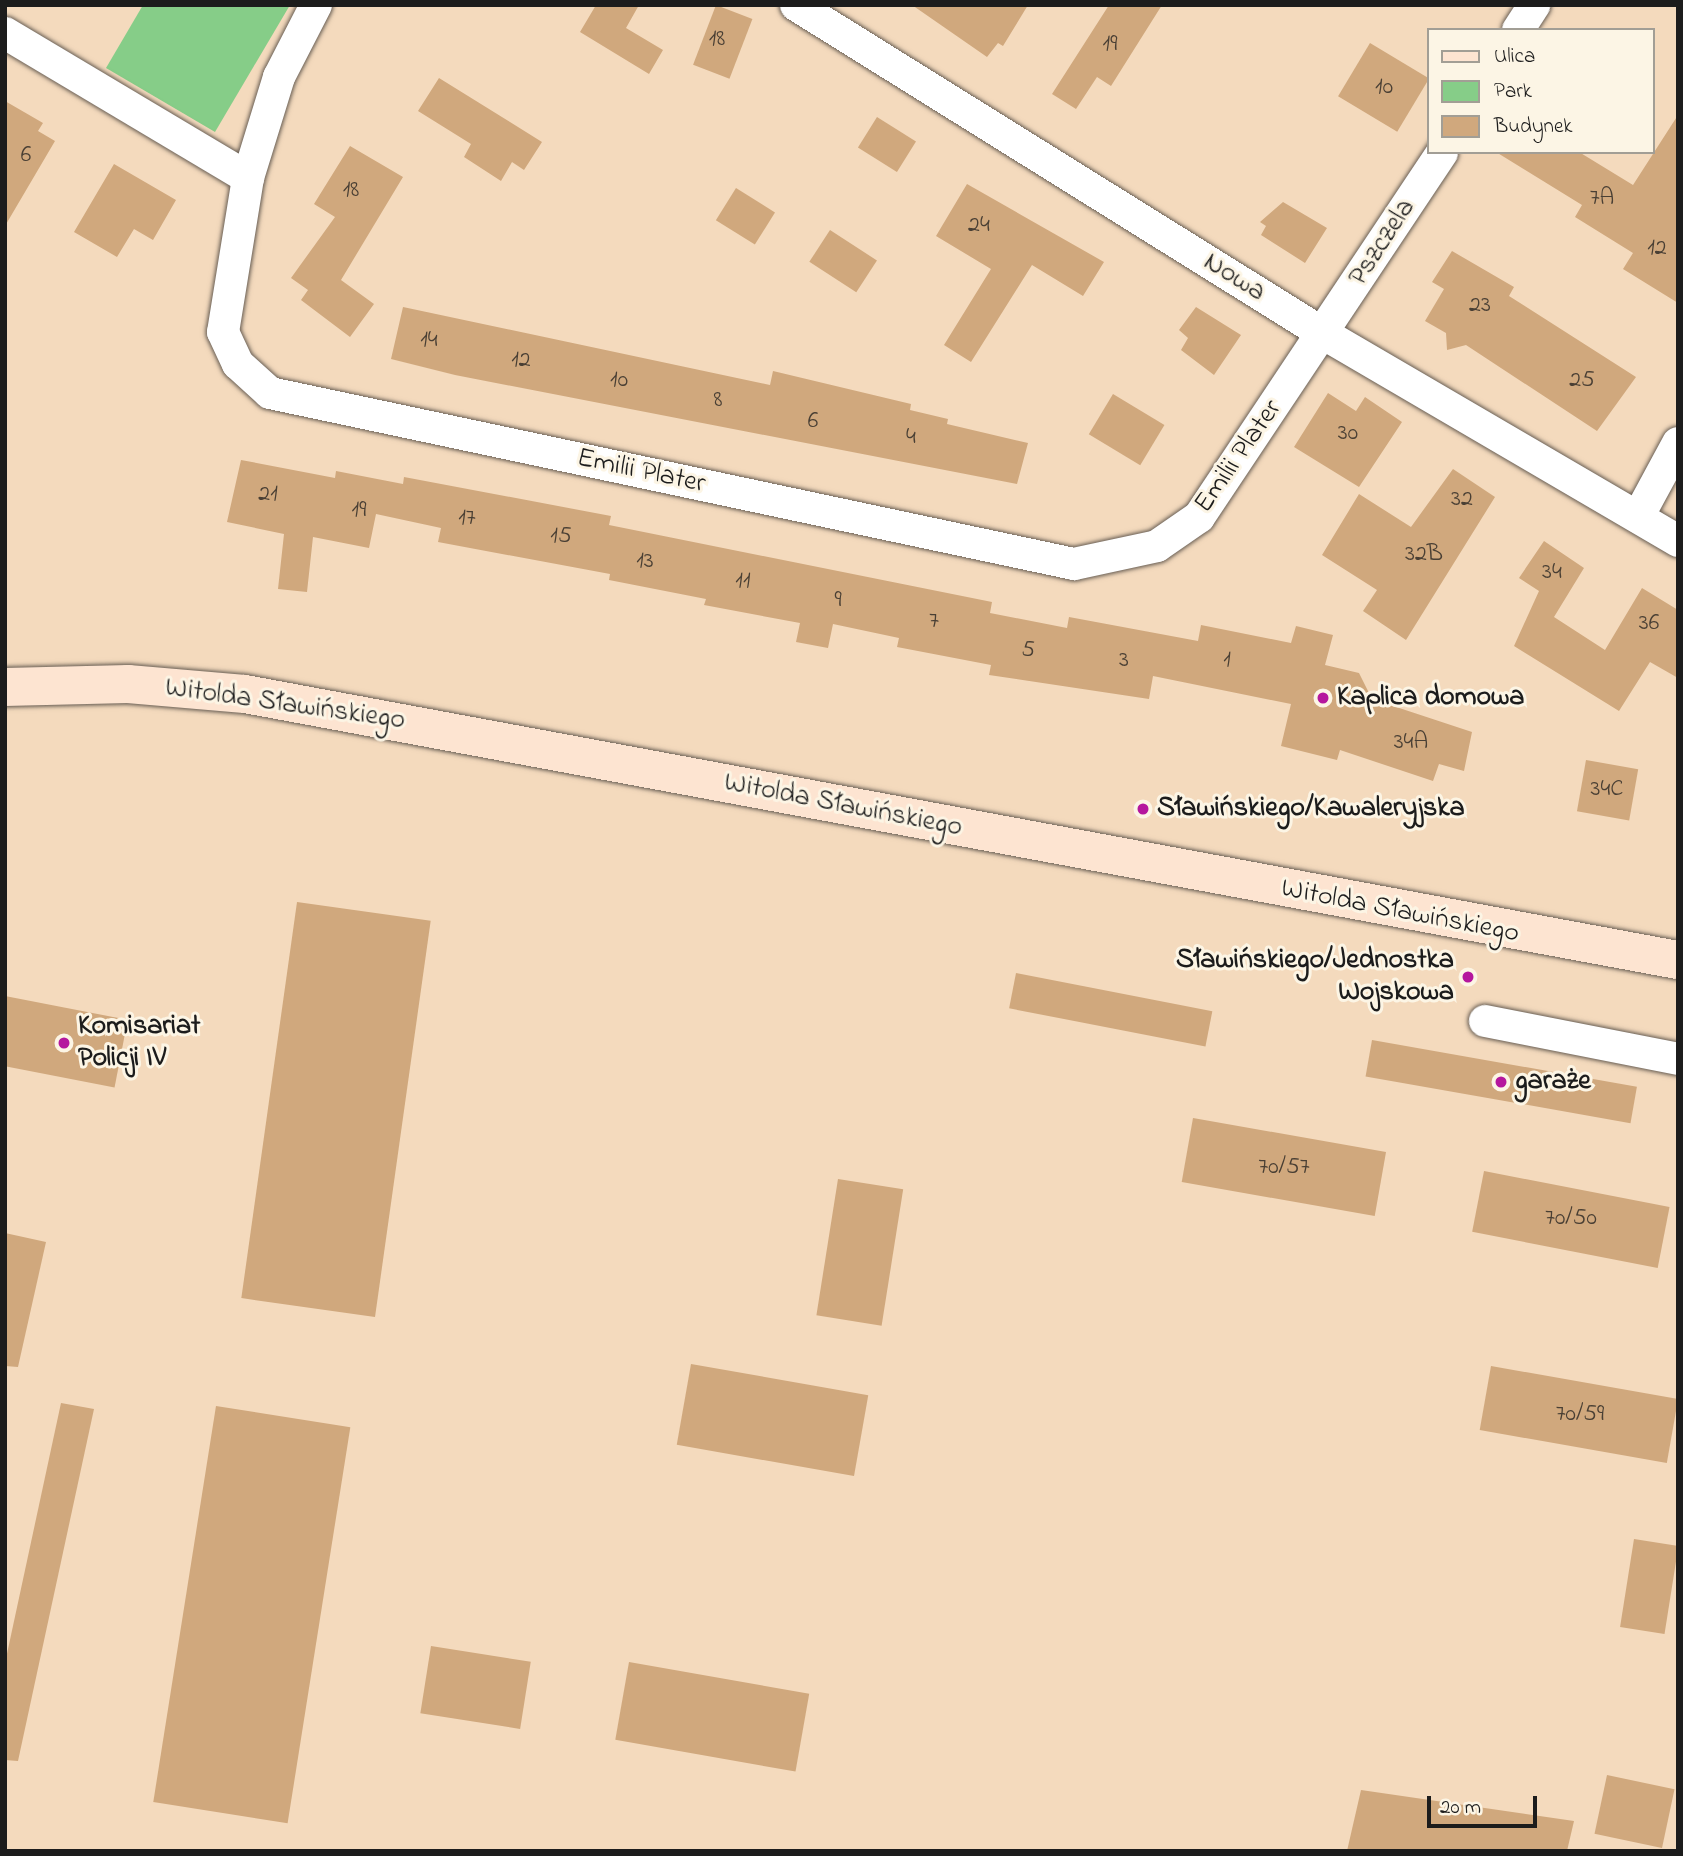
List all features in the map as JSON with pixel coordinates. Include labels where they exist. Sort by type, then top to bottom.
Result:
[{"type":"main road","name":"Witolda Sławińskiego","points":[[5,687],[128,684],[258,696],[1678,960]]},
{"type":"street","name":"Emilii Plater","points":[[316,5],[279,77],[248,178],[223,332],[238,364],[270,393],[1074,564],[1157,546],[1199,517],[1324,334]]},
{"type":"street","name":"Nowa","points":[[796,5],[1324,334],[1678,541]]},
{"type":"street","points":[[1519,28],[1534,5]]},
{"type":"street","points":[[5,33],[248,178]]},
{"type":"street","name":"Pszczela","points":[[1324,334],[1441,154]]},
{"type":"street","points":[[1638,517],[1678,443]]},
{"type":"street","points":[[1485,1021],[1678,1059]]},
{"type":"green space","points":[[143,5],[290,5],[215,132],[106,68]]},
{"type":"building","points":[[596,5],[639,5],[626,28],[663,50],[649,74],[580,32]]},
{"type":"building","points":[[716,5],[752,19],[729,79],[693,65]]},
{"type":"building","points":[[912,5],[1028,5],[1003,46],[998,43],[987,57]]},
{"type":"building","points":[[1109,5],[1162,5],[1111,86],[1097,77],[1076,109],[1052,94]]},
{"type":"building","points":[[1370,43],[1428,78],[1397,132],[1338,96]]},
{"type":"building","points":[[439,78],[542,142],[524,170],[512,162],[501,181],[464,157],[471,144],[418,111]]},
{"type":"building","points":[[5,101],[43,123],[38,131],[55,141],[5,226]]},
{"type":"building","points":[[1678,115],[1678,303],[1623,269],[1633,253],[1575,217],[1582,205],[1499,154],[1582,154],[1633,185]]},
{"type":"building","points":[[877,117],[916,141],[897,172],[858,148]]},
{"type":"building","points":[[350,146],[403,177],[341,280],[374,304],[350,337],[301,300],[308,290],[291,278],[335,217],[314,204]]},
{"type":"building","points":[[114,164],[176,200],[153,240],[134,229],[117,257],[74,232]]},
{"type":"building","points":[[967,184],[1104,262],[1083,296],[1032,265],[971,362],[944,345],[991,269],[936,236]]},
{"type":"building","points":[[736,188],[775,212],[755,245],[716,220]]},
{"type":"building","points":[[1283,202],[1327,228],[1305,263],[1261,235],[1266,226],[1260,222]]},
{"type":"building","points":[[830,230],[877,260],[856,292],[809,262]]},
{"type":"building","points":[[1452,251],[1514,287],[1509,296],[1636,377],[1597,431],[1466,345],[1447,350],[1446,333],[1425,321],[1444,289],[1432,282]]},
{"type":"building","points":[[403,307],[770,385],[773,371],[911,404],[910,410],[948,419],[947,424],[1028,443],[1017,484],[455,375],[391,359]]},
{"type":"building","points":[[1196,307],[1241,335],[1214,375],[1181,350],[1188,338],[1179,330]]},
{"type":"building","points":[[1328,393],[1356,411],[1365,397],[1402,422],[1359,487],[1294,447]]},
{"type":"building","points":[[1113,394],[1164,425],[1140,465],[1089,434]]},
{"type":"building","points":[[241,460],[335,478],[336,471],[403,484],[404,477],[611,516],[609,525],[992,602],[990,613],[1067,628],[1069,617],[1198,641],[1201,625],[1291,643],[1296,626],[1333,635],[1325,665],[1359,673],[1372,699],[1472,732],[1464,771],[1439,764],[1433,781],[1340,750],[1337,760],[1281,746],[1291,704],[1153,676],[1149,699],[989,675],[991,665],[897,647],[899,638],[833,624],[828,648],[796,642],[800,623],[704,605],[706,599],[609,580],[610,574],[438,542],[441,528],[376,514],[369,548],[313,537],[307,592],[278,589],[284,534],[227,522]]},
{"type":"building","points":[[1453,469],[1495,497],[1406,640],[1363,611],[1377,590],[1322,555],[1359,494],[1411,527]]},
{"type":"building","points":[[1544,541],[1584,568],[1554,617],[1605,650],[1642,588],[1678,610],[1678,678],[1650,662],[1619,711],[1514,646],[1539,591],[1519,578]]},
{"type":"building","points":[[1586,760],[1638,769],[1629,820],[1577,811]]},
{"type":"building","points":[[297,902],[431,921],[375,1317],[241,1298]]},
{"type":"building","points":[[1016,973],[1212,1011],[1205,1047],[1009,1008]]},
{"type":"building","name":"Komisariat Policji IV","points":[[5,996],[128,1020],[115,1088],[5,1066]]},
{"type":"building","name":"garaże","points":[[1372,1040],[1637,1087],[1630,1123],[1366,1076]]},
{"type":"building","points":[[1193,1118],[1386,1152],[1375,1216],[1182,1182]]},
{"type":"building","points":[[1484,1171],[1670,1207],[1658,1268],[1472,1232]]},
{"type":"building","points":[[838,1179],[903,1189],[882,1326],[816,1315]]},
{"type":"building","points":[[5,1233],[46,1242],[18,1367],[5,1366]]},
{"type":"building","points":[[691,1364],[868,1395],[854,1476],[677,1445]]},
{"type":"building","points":[[1491,1366],[1678,1399],[1667,1463],[1480,1430]]},
{"type":"building","points":[[61,1403],[94,1409],[18,1761],[5,1760],[5,1663]]},
{"type":"building","points":[[216,1406],[350,1427],[288,1823],[153,1802]]},
{"type":"building","points":[[1634,1539],[1678,1546],[1665,1634],[1620,1627]]},
{"type":"building","points":[[431,1646],[531,1662],[520,1729],[420,1713]]},
{"type":"building","points":[[629,1662],[809,1694],[796,1772],[615,1740]]},
{"type":"building","points":[[1607,1775],[1674,1789],[1662,1848],[1595,1834]]},
{"type":"building","points":[[1361,1790],[1574,1821],[1567,1851],[1347,1851]]},
{"type":"place","name":"Kaplica domowa","points":[[1323,698]]},
{"type":"place","name":"Sławińskiego/Kawaleryjska","points":[[1143,809]]},
{"type":"place","name":"Sławińskiego/Jednostka Wojskowa","points":[[1468,977]]},
{"type":"place","name":"Komisariat Policji IV","points":[[64,1043]]},
{"type":"place","name":"garaże","points":[[1501,1082]]}]
